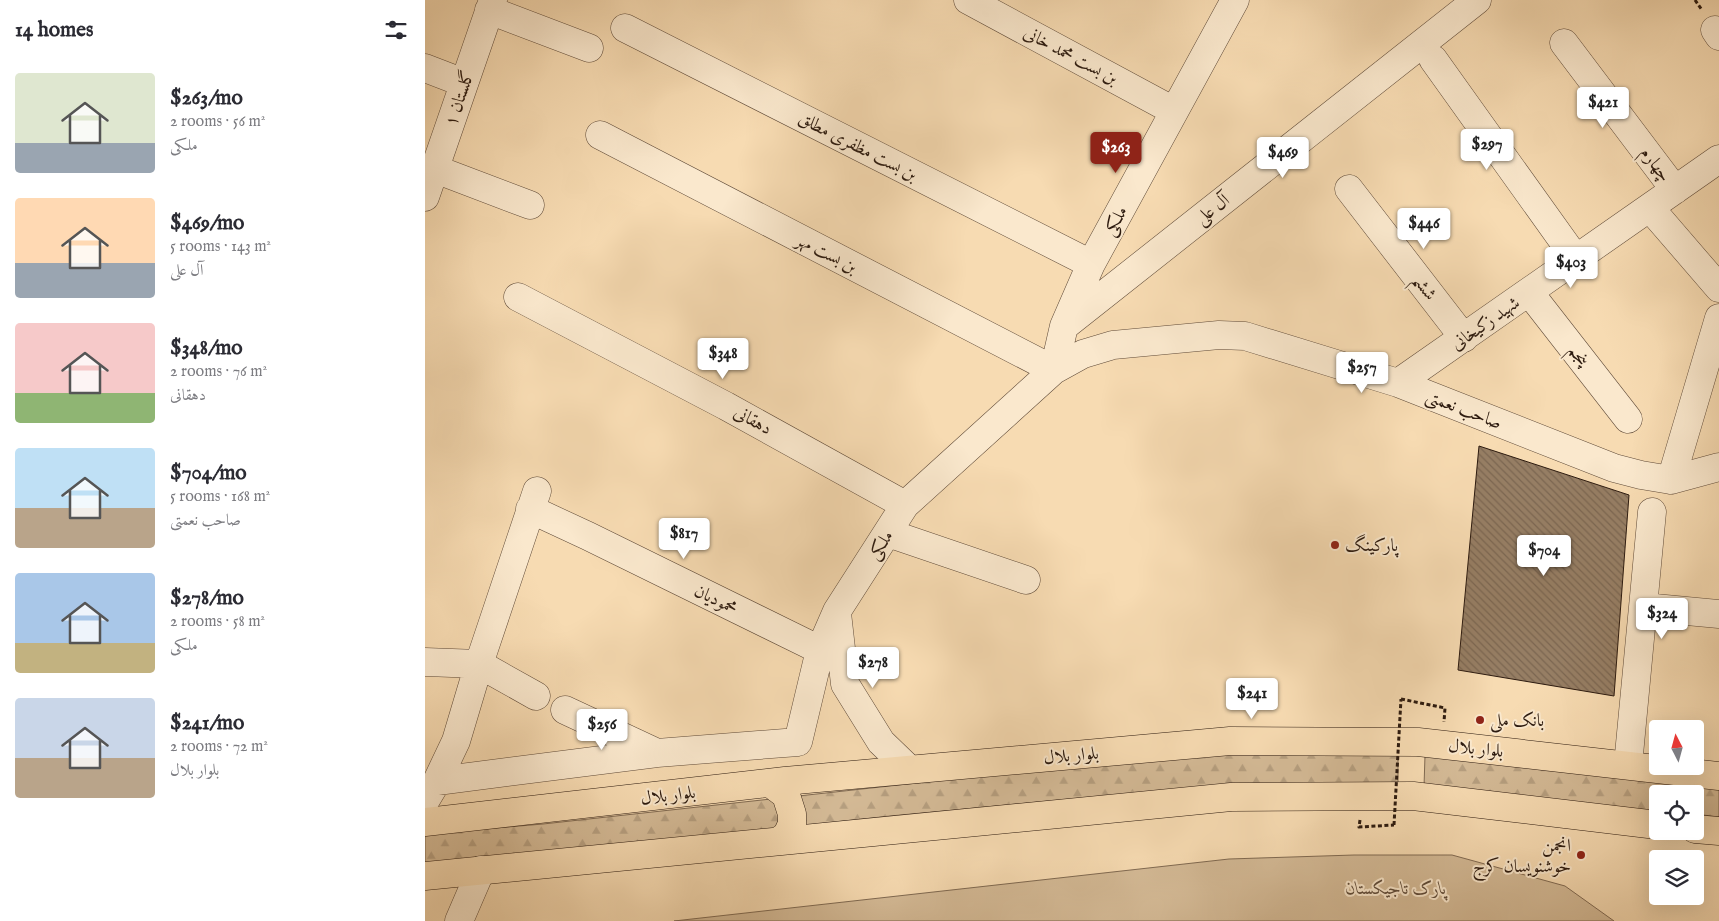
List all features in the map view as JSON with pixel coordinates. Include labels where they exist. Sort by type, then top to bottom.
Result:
[{"type":"main road","name":"بلوار بلال","points":[[438,821],[770,783],[1230,741],[1418,742],[1719,776]]},
{"type":"main road","points":[[770,783],[786,795],[792,814],[792,824],[787,835],[779,841]]},
{"type":"main road","points":[[425,876],[1231,797],[1413,796],[1649,824]]},
{"type":"main road","points":[[1704,830],[1719,832]]},
{"type":"street","name":"بن بست محمد خانی","points":[[969,0],[1174,111]]},
{"type":"street","name":"ملکی","points":[[657,753],[798,742],[820,650],[837,611],[905,505],[1046,376],[1064,326],[1091,264],[1235,0]]},
{"type":"street","name":"آل علی","points":[[1064,326],[1477,0]]},
{"type":"street","points":[[491,5],[589,48]]},
{"type":"street","name":"گلستان ۱","points":[[425,196],[491,5]]},
{"type":"street","name":"بن بست مظفری مطلق","points":[[625,28],[1091,264]]},
{"type":"street","name":"چهارم","points":[[1564,43],[1675,190]]},
{"type":"street","points":[[1433,59],[1576,259]]},
{"type":"street","points":[[425,68],[464,84]]},
{"type":"street","name":"بن بست مهر","points":[[600,135],[1046,376]]},
{"type":"street","name":"شهید زکیخانی","points":[[1398,383],[1719,159]]},
{"type":"street","points":[[435,169],[530,205]]},
{"type":"street","name":"ششم","points":[[1349,189],[1463,338]]},
{"type":"street","name":"چهارم","points":[[1650,208],[1719,288]]},
{"type":"street","name":"پنجم","points":[[1529,292],[1628,419]]},
{"type":"street","name":"دهقانی","points":[[518,297],[726,406],[905,505]]},
{"type":"street","points":[[1671,480],[1719,318]]},
{"type":"street","name":"صاحب نعمتی","points":[[1046,376],[1083,354],[1113,345],[1219,335],[1245,336],[1398,383],[1614,468],[1641,476],[1671,480]]},
{"type":"street","points":[[1671,480],[1719,467]]},
{"type":"street","name":"محمودیان","points":[[429,794],[456,742],[479,664],[533,500],[588,536],[820,650]]},
{"type":"street","points":[[1628,765],[1652,512]]},
{"type":"street","points":[[888,533],[1026,580]]},
{"type":"street","points":[[1644,607],[1719,614]]},
{"type":"street","points":[[837,611],[845,684],[881,742],[909,769]]},
{"type":"street","points":[[425,662],[479,664],[536,696]]},
{"type":"street","points":[[565,710],[657,753]]},
{"type":"street","points":[[438,821],[429,794],[657,753]]},
{"type":"street","points":[[459,921],[481,870]]},
{"type":"path","points":[[1359,827],[1394,825],[1401,699],[1445,708]]},
{"type":"green space","points":[[1234,753],[1398,755],[1398,788],[1230,784],[890,816],[425,867],[425,834],[543,824],[1063,767]]},
{"type":"green space","points":[[1425,755],[1684,785],[1649,785],[1649,810],[1424,787]]},
{"type":"green space","points":[[1704,787],[1719,789],[1719,817],[1704,815]]},
{"type":"green space","name":"پارک تاجیکستان","points":[[1354,855],[1452,855],[1565,886],[1614,921],[674,921],[1229,859]]},
{"type":"building","points":[[1479,446],[1629,495],[1614,696],[1458,670]]},
{"type":"place","name":"پارکینگ","points":[[1335,545]]},
{"type":"place","name":"بانک ملی","points":[[1480,720]]},
{"type":"place","name":"انجمن خوشنویسان کرج","points":[[1581,855]]}]
